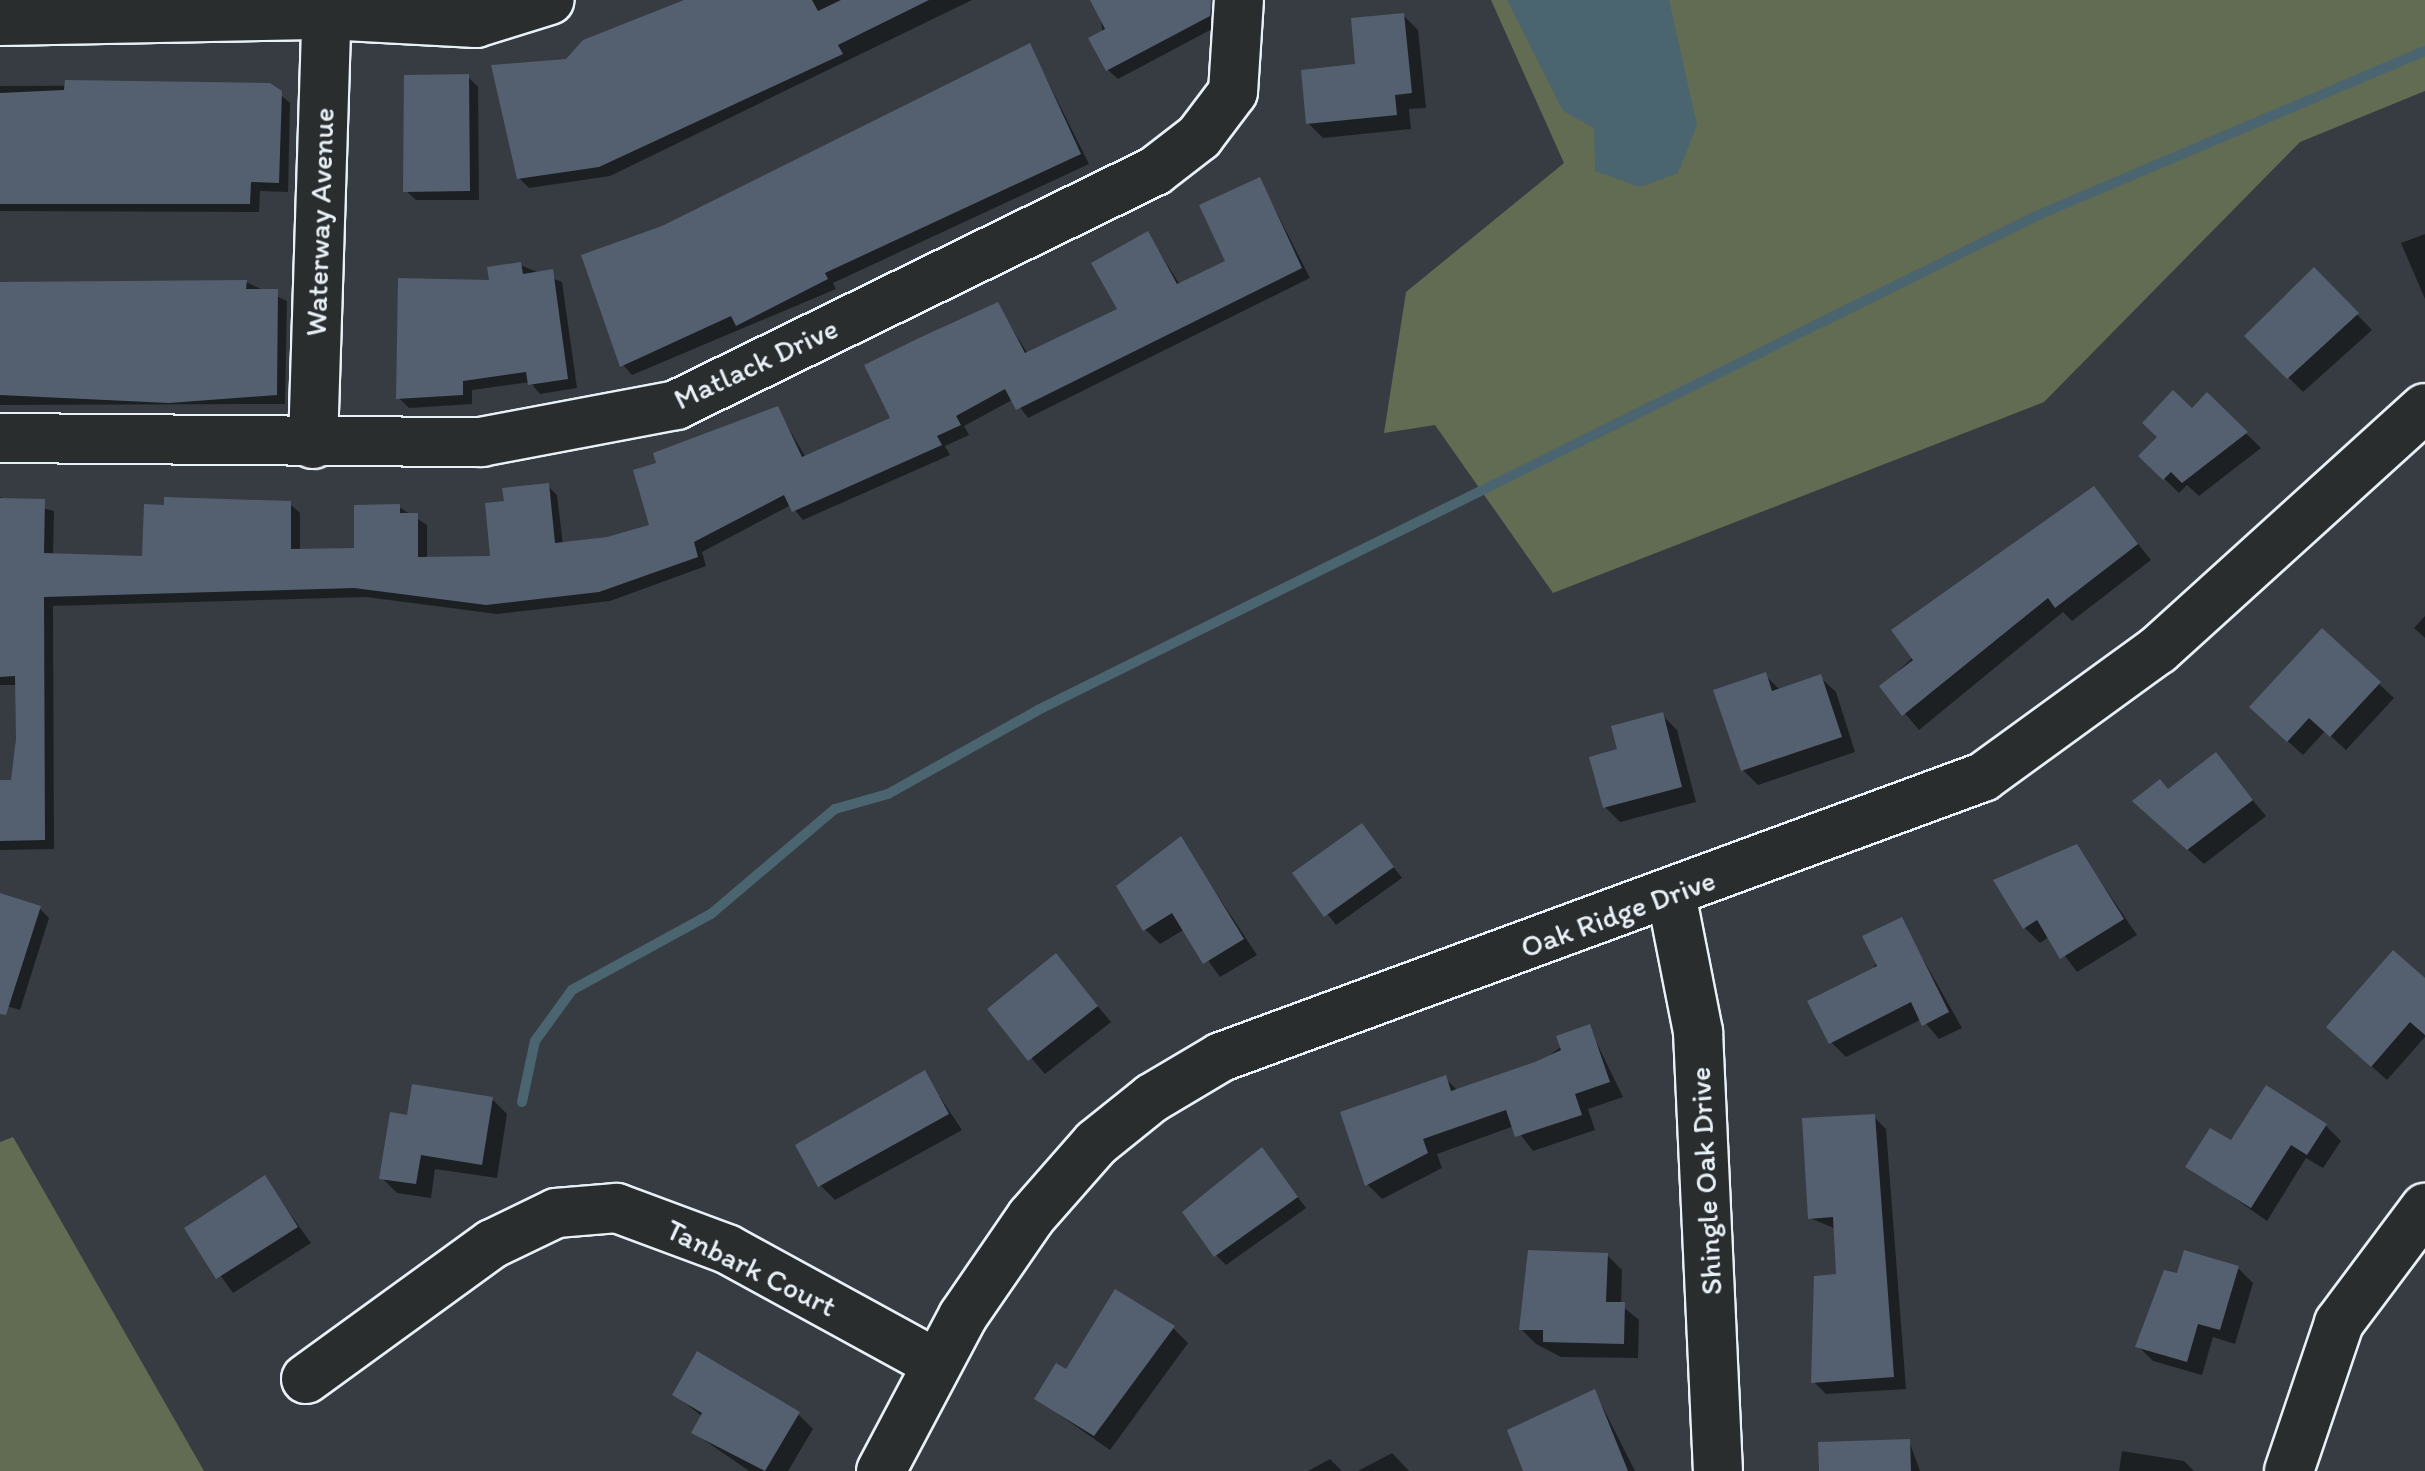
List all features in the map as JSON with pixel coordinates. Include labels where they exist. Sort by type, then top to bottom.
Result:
[{"type":"street","points":[[0,21],[327,7],[476,22],[550,0]]},
{"type":"street","name":"Matlack Drive","points":[[0,438],[313,444],[480,442],[676,405],[1154,171],[1199,138],[1233,92],[1239,0]]},
{"type":"street","name":"Waterway Avenue","points":[[313,444],[327,7]]},
{"type":"street","name":"Oak Ridge Drive","points":[[881,1471],[938,1364],[1032,1217],[1096,1143],[1152,1098],[1221,1057],[1907,810],[2052,734],[2425,408]]},
{"type":"street","name":"Shingle Oak Drive","points":[[1671,894],[1698,1032],[1718,1471]]},
{"type":"street","name":"Tanbark Court","points":[[306,1379],[492,1244],[556,1213],[617,1208],[727,1249],[938,1364]]},
{"type":"street","points":[[2289,1471],[2338,1323],[2425,1208]]},
{"type":"green space","points":[[1491,0],[2425,0],[2425,91],[2300,142],[2044,402],[1553,593],[1435,425],[1384,433],[1406,292],[1564,163]]},
{"type":"green space","points":[[13,1137],[204,1471],[0,1471],[0,1142]]},
{"type":"water","points":[[1507,0],[1669,0],[1697,125],[1678,173],[1640,187],[1595,171],[1594,128],[1563,111]]},
{"type":"building","points":[[684,0],[812,0],[818,11],[841,0],[929,0],[838,45],[843,54],[599,167],[517,179],[491,65],[566,59],[583,40]]},
{"type":"building","points":[[1090,0],[1211,0],[1210,16],[1106,71],[1088,38],[1105,29]]},
{"type":"building","points":[[1404,13],[1412,93],[1395,95],[1397,115],[1306,124],[1301,70],[1355,64],[1351,18]]},
{"type":"building","points":[[1030,43],[1081,154],[825,273],[828,279],[736,326],[731,316],[620,367],[581,255],[662,226]]},
{"type":"building","points":[[469,74],[470,191],[403,192],[404,75]]},
{"type":"building","points":[[65,80],[270,83],[282,91],[279,183],[251,182],[250,204],[0,204],[0,93],[64,90]]},
{"type":"building","points":[[1260,177],[1302,268],[1016,410],[1005,389],[956,416],[961,425],[937,436],[942,445],[792,512],[784,495],[694,542],[698,557],[599,592],[486,605],[354,588],[44,597],[45,840],[0,841],[0,780],[11,780],[16,738],[15,676],[0,677],[0,498],[45,499],[44,553],[142,556],[144,504],[164,505],[164,497],[291,501],[291,549],[354,548],[354,505],[400,504],[400,513],[418,513],[418,557],[490,556],[485,503],[504,501],[502,488],[549,483],[555,543],[607,537],[649,525],[633,470],[656,463],[653,453],[778,406],[802,457],[890,418],[864,365],[919,338],[998,302],[1025,353],[1117,309],[1091,263],[1148,231],[1177,284],[1225,261],[1199,205]]},
{"type":"building","points":[[521,262],[523,274],[553,269],[568,379],[528,385],[526,372],[463,381],[463,395],[396,399],[398,278],[489,280],[487,267]]},
{"type":"building","points":[[2314,267],[2359,313],[2287,379],[2244,336]]},
{"type":"building","points":[[247,280],[246,289],[278,289],[277,395],[169,403],[0,395],[0,282]]},
{"type":"building","points":[[2173,390],[2192,408],[2207,392],[2248,432],[2182,483],[2171,472],[2163,480],[2138,456],[2157,437],[2142,423]]},
{"type":"building","points":[[2094,486],[2138,544],[2055,608],[2048,598],[1902,716],[1879,686],[1913,660],[1891,630]]},
{"type":"building","points":[[2322,628],[2381,682],[2330,737],[2309,718],[2287,742],[2249,707]]},
{"type":"building","points":[[1766,672],[1772,691],[1821,674],[1842,737],[1741,771],[1713,690]]},
{"type":"building","points":[[1663,712],[1682,787],[1603,808],[1589,757],[1617,749],[1611,726]]},
{"type":"building","points":[[2216,752],[2253,800],[2187,850],[2132,801],[2160,779],[2168,789]]},
{"type":"building","points":[[1362,823],[1394,867],[1324,917],[1292,873]]},
{"type":"building","points":[[1181,836],[1244,939],[1203,964],[1172,913],[1143,931],[1116,886]]},
{"type":"building","points":[[2077,844],[2124,919],[2060,959],[2037,920],[2023,929],[1993,880]]},
{"type":"building","points":[[0,893],[41,906],[6,1015],[0,1014]]},
{"type":"building","points":[[1902,917],[1949,1012],[1922,1026],[1911,1002],[1829,1044],[1807,1001],[1877,966],[1862,936]]},
{"type":"building","points":[[2393,950],[2425,978],[2425,1035],[2410,1022],[2371,1067],[2326,1027]]},
{"type":"building","points":[[1056,953],[1098,1006],[1028,1061],[987,1009]]},
{"type":"building","points":[[1590,1024],[1610,1082],[1575,1094],[1582,1115],[1515,1137],[1506,1110],[1423,1139],[1428,1153],[1365,1186],[1340,1112],[1446,1075],[1451,1091],[1535,1062],[1561,1050],[1556,1036]]},
{"type":"building","points":[[925,1070],[949,1114],[818,1187],[795,1145]]},
{"type":"building","points":[[412,1084],[493,1097],[482,1165],[421,1155],[416,1184],[379,1179],[390,1112],[407,1115]]},
{"type":"building","points":[[2266,1085],[2327,1124],[2307,1155],[2291,1145],[2251,1208],[2185,1167],[2210,1128],[2231,1140]]},
{"type":"building","points":[[1875,1114],[1894,1377],[1811,1383],[1814,1276],[1836,1274],[1833,1217],[1808,1219],[1802,1118]]},
{"type":"building","points":[[1262,1147],[1298,1197],[1214,1257],[1182,1212]]},
{"type":"building","points":[[265,1175],[298,1227],[216,1279],[184,1228]]},
{"type":"building","points":[[1528,1250],[1608,1253],[1606,1302],[1625,1302],[1624,1344],[1543,1342],[1543,1330],[1519,1330]]},
{"type":"building","points":[[2184,1250],[2239,1266],[2220,1330],[2198,1324],[2187,1362],[2135,1347],[2164,1270],[2177,1273]]},
{"type":"building","points":[[1115,1289],[1175,1326],[1094,1436],[1034,1399],[1056,1363],[1066,1369]]},
{"type":"building","points":[[697,1351],[800,1412],[765,1471],[691,1433],[702,1413],[672,1395]]},
{"type":"building","points":[[1595,1389],[1628,1471],[1523,1471],[1507,1430]]},
{"type":"building","points":[[1910,1439],[1911,1471],[1819,1471],[1818,1442]]},
{"type":"waterway","points":[[522,1102],[535,1041],[572,990],[711,914],[835,809],[888,794],[1038,710],[2036,216],[2425,51]]}]
